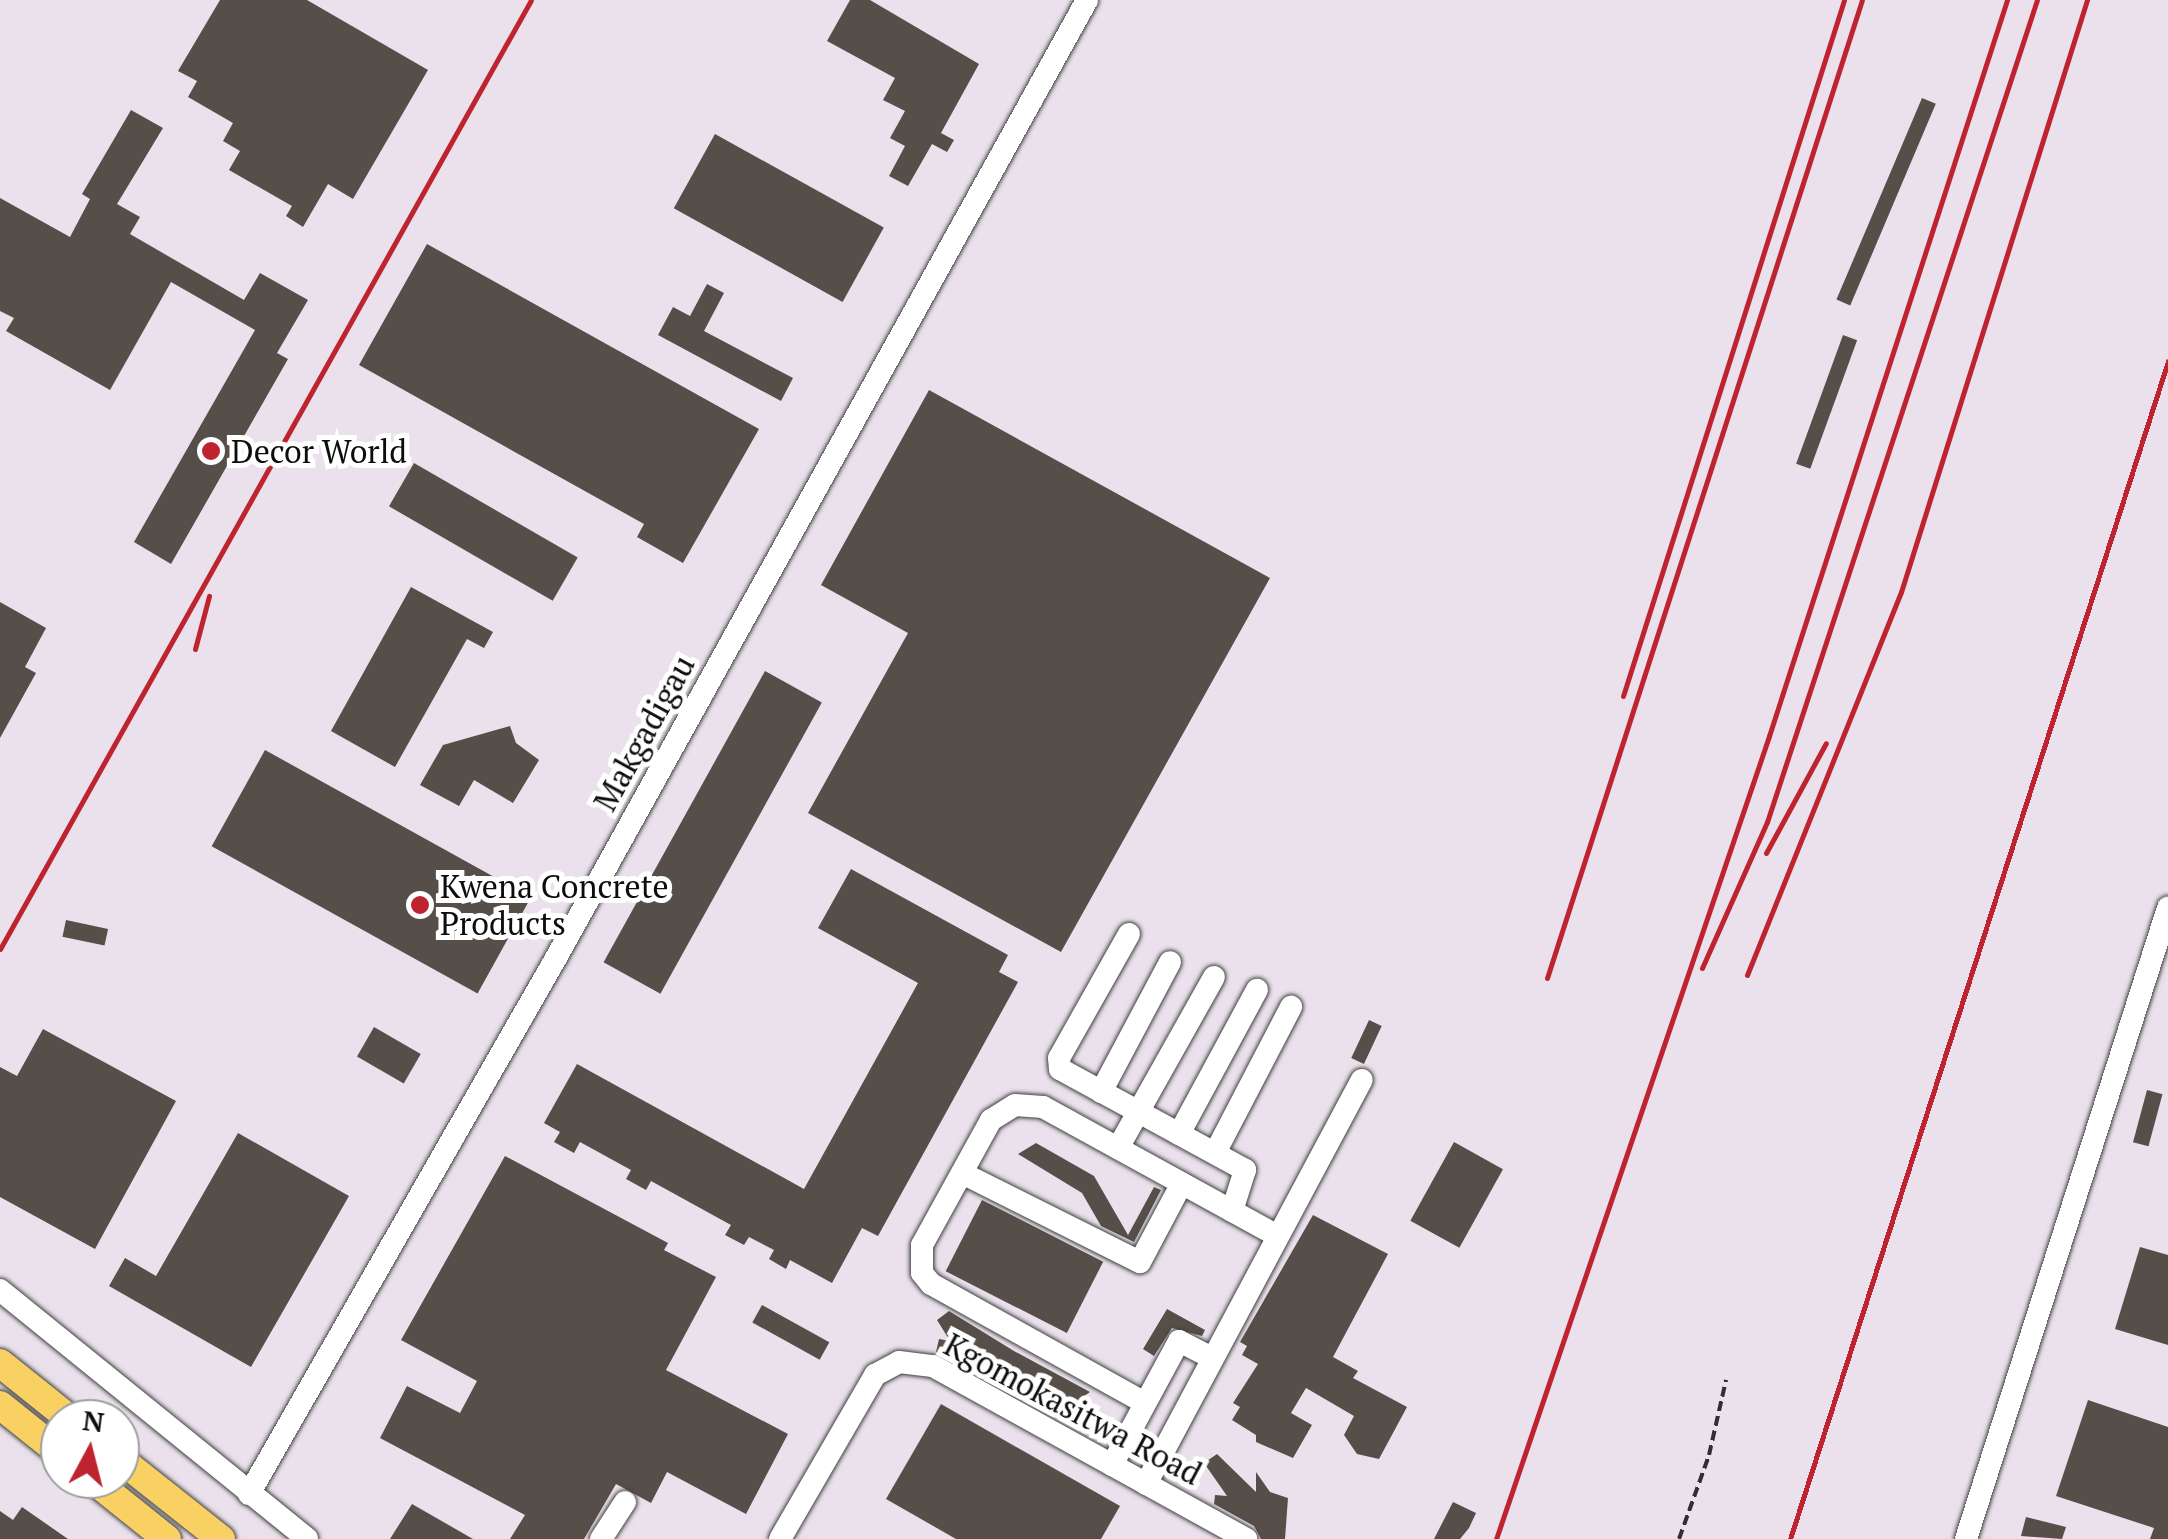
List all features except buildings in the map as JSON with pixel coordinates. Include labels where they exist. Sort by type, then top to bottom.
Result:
[{"type":"main road","points":[[0,1363],[45,1399]]},
{"type":"main road","points":[[0,1405],[40,1437]]},
{"type":"main road","points":[[140,1475],[221,1539]]},
{"type":"main road","points":[[117,1499],[166,1539]]},
{"type":"street","name":"Makgadigau","points":[[249,1494],[556,958],[1088,0]]},
{"type":"street","points":[[1966,1539],[2168,908]]},
{"type":"street","points":[[1129,934],[1059,1058],[1060,1069],[1245,1170],[1232,1211]]},
{"type":"street","points":[[1101,1092],[1170,962]]},
{"type":"street","points":[[1118,1148],[1214,977]]},
{"type":"street","points":[[1179,1134],[1257,990]]},
{"type":"street","points":[[1215,1153],[1291,1007]]},
{"type":"street","points":[[1146,1484],[1210,1356],[1362,1080]]},
{"type":"street","points":[[1145,1403],[931,1284],[922,1273],[922,1246],[992,1120],[1015,1105],[1043,1107],[1276,1235]]},
{"type":"street","points":[[962,1172],[1140,1262],[1182,1184]]},
{"type":"street","points":[[0,1290],[307,1539]]},
{"type":"street","points":[[1112,1464],[1179,1341],[1210,1356]]},
{"type":"street","name":"Kgomokasitwa Road","points":[[780,1539],[875,1375],[899,1362],[933,1366],[1246,1539]]},
{"type":"street","points":[[601,1539],[624,1502]]},
{"type":"path","points":[[1679,1539],[1710,1455],[1726,1380]]},
{"type":"shaded area","points":[[0,0],[2168,0],[2168,1539],[0,1539]]},
{"type":"railway","points":[[0,949],[531,0]]},
{"type":"railway","points":[[1623,696],[1844,0]]},
{"type":"railway","points":[[1547,978],[1862,0]]},
{"type":"railway","points":[[1496,1539],[1769,736],[2007,0]]},
{"type":"railway","points":[[1702,968],[1767,822],[2037,0]]},
{"type":"railway","points":[[1747,975],[1901,592],[2087,0]]},
{"type":"railway","points":[[1790,1539],[2168,361]]},
{"type":"railway","points":[[195,649],[209,596]]},
{"type":"railway","points":[[1766,853],[1826,743]]},
{"type":"place","name":"Decor World","points":[[211,451]]},
{"type":"place","name":"Kwena Concrete Products","points":[[420,905]]}]
